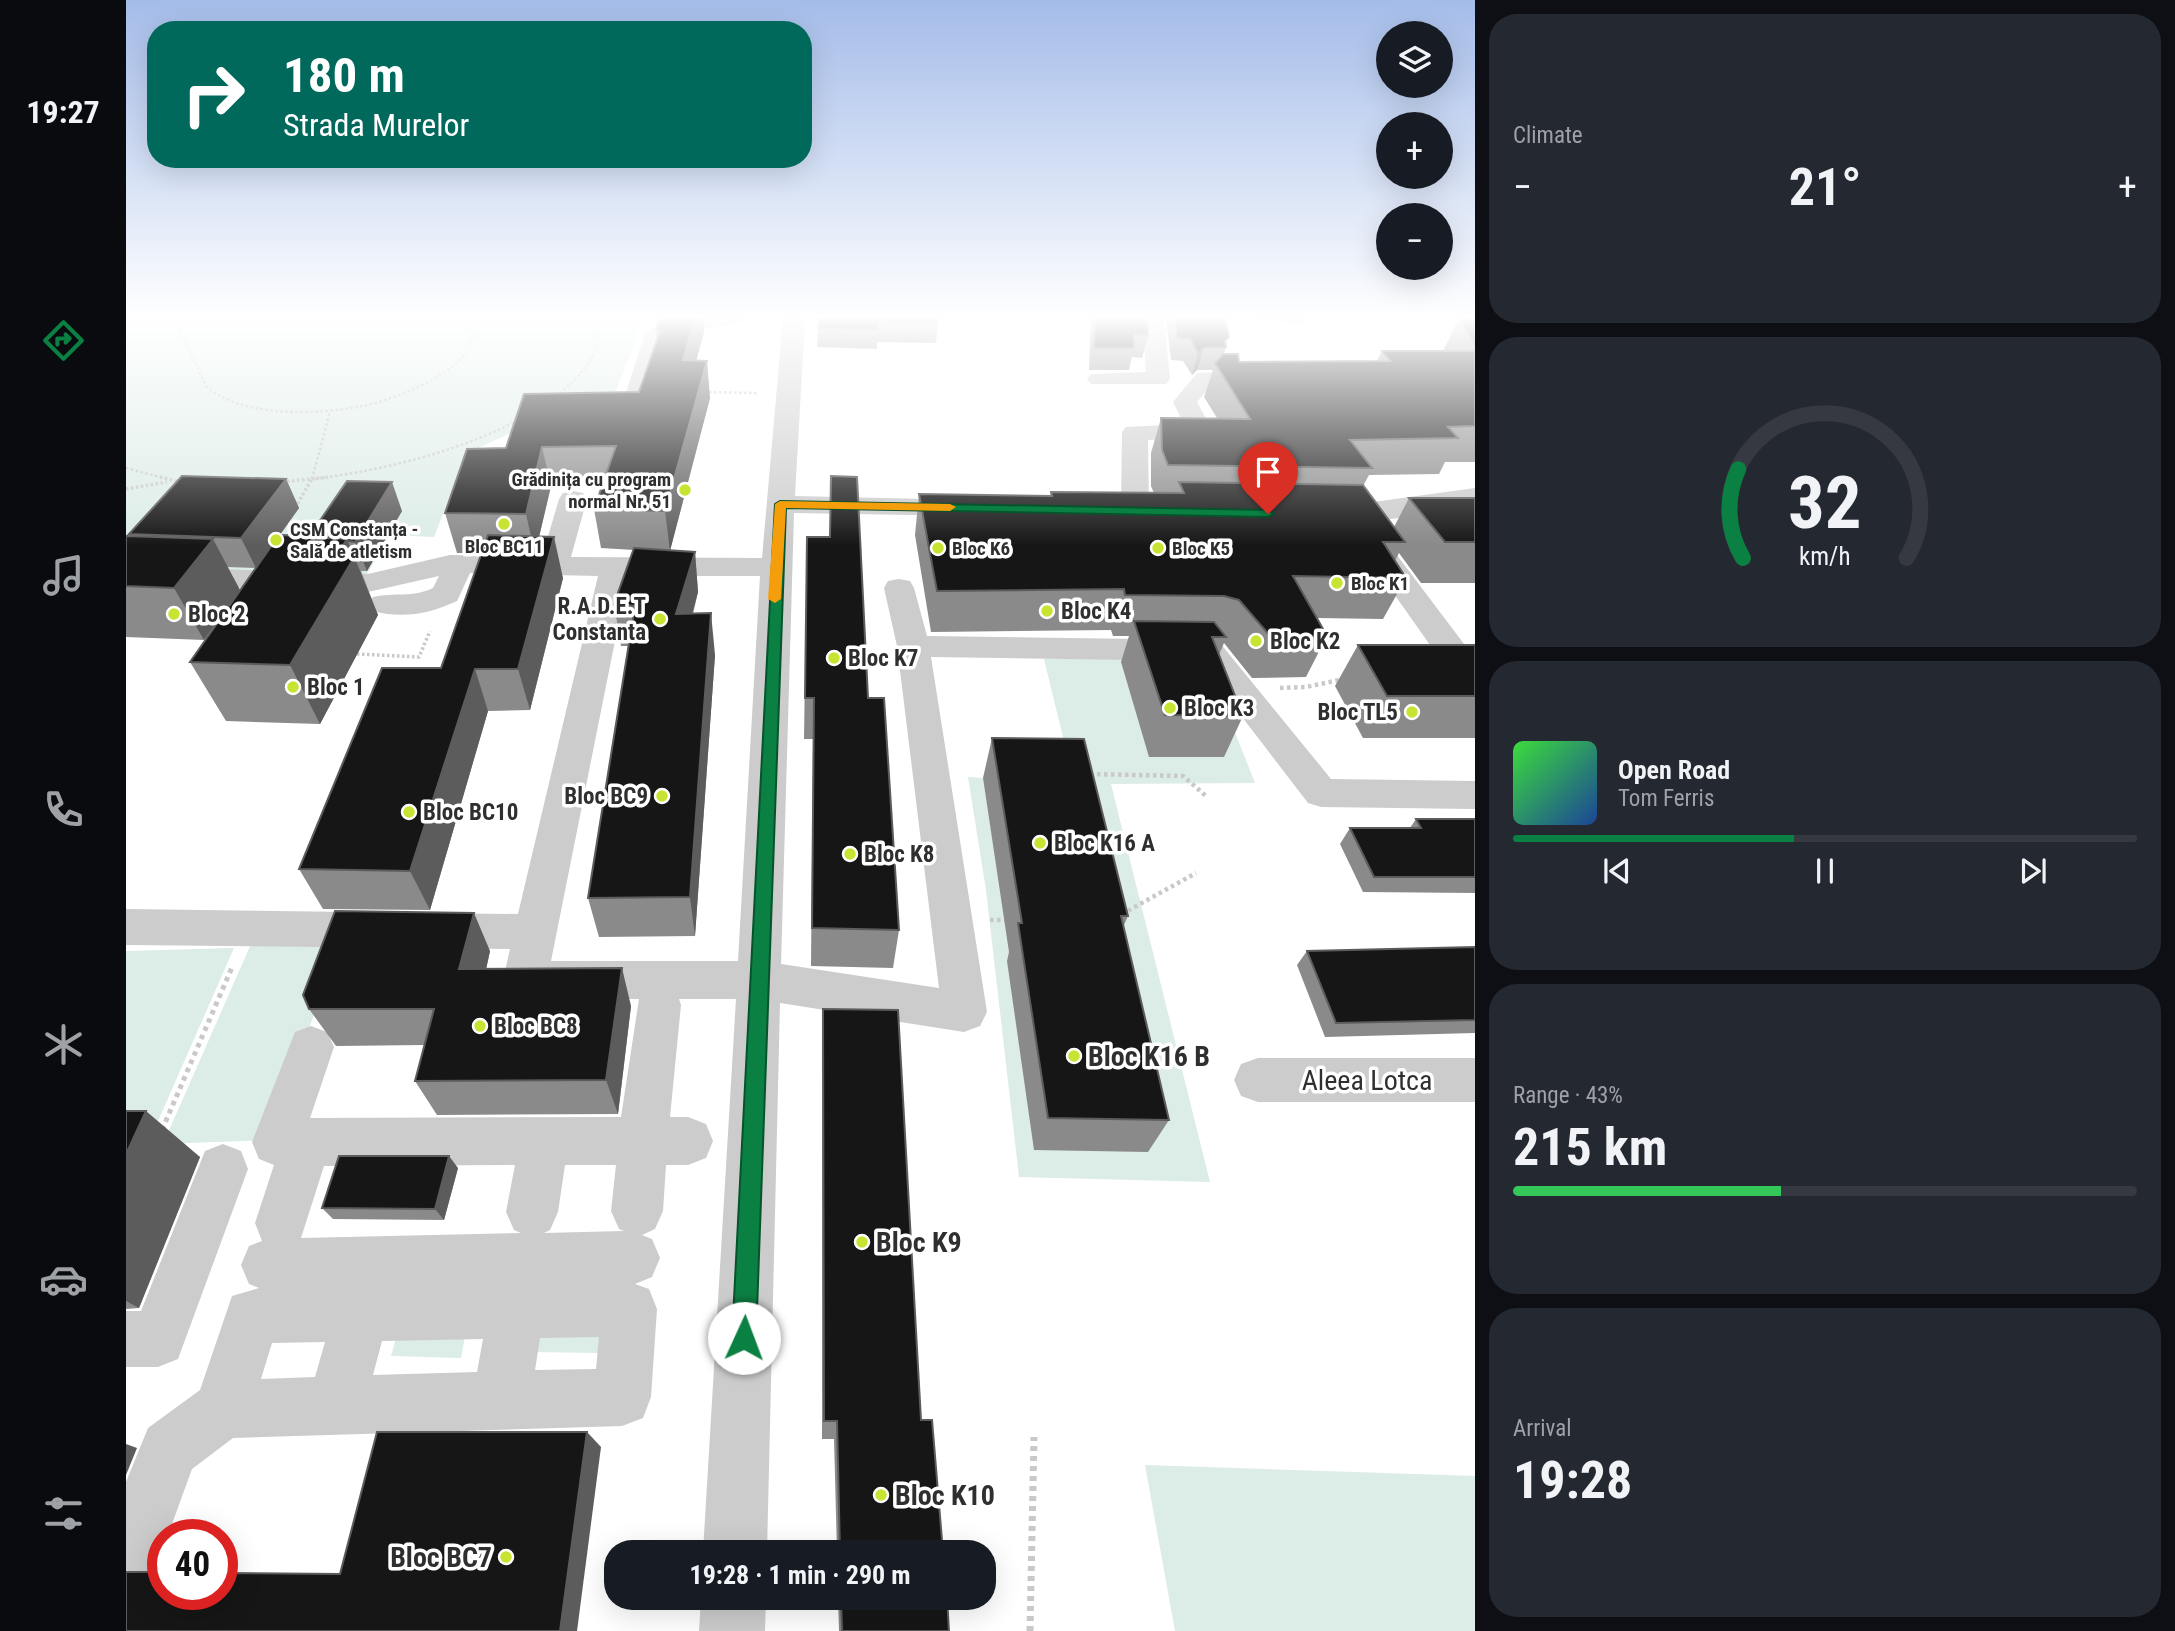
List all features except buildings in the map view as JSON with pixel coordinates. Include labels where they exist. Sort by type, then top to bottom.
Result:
[{"type":"street","points":[[631,415],[637,394]]},
{"type":"street","points":[[735,1540],[783,394]]},
{"type":"street","points":[[1135,511],[1135,432],[1200,432],[1185,402],[1192,394]]},
{"type":"street","points":[[1305,514],[1353,515],[1475,496]]},
{"type":"street","points":[[554,566],[573,499]]},
{"type":"street","points":[[780,504],[1000,508]]},
{"type":"street","points":[[1353,515],[1454,654],[1475,655]]},
{"type":"street","points":[[126,575],[368,583],[450,564],[776,567]]},
{"type":"street","points":[[384,604],[423,605],[446,594],[459,565]]},
{"type":"street","points":[[615,567],[525,980],[758,980],[964,1012],[913,646],[898,588]]},
{"type":"street","points":[[913,646],[1208,651],[1321,793],[1475,795]]},
{"type":"street","points":[[126,927],[536,932]]},
{"type":"street","points":[[306,1143],[275,1244],[635,1234],[666,1141],[659,1005]]},
{"type":"street","points":[[311,1047],[277,1142],[666,1141]]},
{"type":"street","name":"Aleea Lotca","points":[[1258,1080],[1475,1080]]},
{"type":"street","points":[[533,1212],[544,1141]]},
{"type":"street","points":[[126,1339],[158,1339],[223,1169]]},
{"type":"street","points":[[126,1562],[169,1449],[223,1409],[622,1397],[629,1309],[252,1316],[223,1409]]},
{"type":"street","points":[[500,1401],[516,1311]]},
{"type":"street","points":[[337,1406],[361,1314]]},
{"type":"street","points":[[732,1631],[733,1610]]},
{"type":"path","points":[[214,394],[235,403],[296,412],[330,412],[373,404],[402,394]]},
{"type":"path","points":[[555,397],[558,394]]},
{"type":"path","points":[[295,508],[313,480],[330,412]]},
{"type":"path","points":[[278,482],[313,480],[416,462],[492,435],[524,418]]},
{"type":"path","points":[[126,468],[185,482]]},
{"type":"path","points":[[126,489],[172,481]]},
{"type":"path","points":[[357,654],[419,657],[446,594]]},
{"type":"path","points":[[1238,689],[1306,687],[1346,678]]},
{"type":"path","points":[[1083,774],[1183,776],[1206,796]]},
{"type":"path","points":[[1112,919],[1196,873]]},
{"type":"path","points":[[951,920],[1018,920]]},
{"type":"path","points":[[158,1139],[249,928]]},
{"type":"path","points":[[1030,1631],[1034,1437]]},
{"type":"shaded area","points":[[126,394],[615,394],[604,422],[533,423],[467,453],[434,537],[390,535],[364,579],[126,571]]},
{"type":"shaded area","points":[[1120,658],[1149,756],[1206,659],[1255,783],[1111,784],[1210,1182],[1019,1177],[986,890],[968,777],[983,778],[1003,907],[1070,766],[1044,659]]},
{"type":"shaded area","points":[[251,944],[340,944],[268,1140],[163,1144]]},
{"type":"shaded area","points":[[234,948],[148,1144],[126,1144],[126,951]]},
{"type":"shaded area","points":[[534,1330],[602,1331],[600,1353],[531,1352]]},
{"type":"shaded area","points":[[397,1335],[465,1336],[461,1358],[391,1356]]},
{"type":"shaded area","points":[[1145,1465],[1475,1476],[1475,1631],[1175,1631]]},
{"type":"slow traffic","points":[[775,599],[780,504],[950,507]]},
{"type":"place","name":"Grădinița cu program normal Nr. 51","points":[[685,490]]},
{"type":"place","name":"Bloc BC11","points":[[504,524]]},
{"type":"place","name":"CSM Constanța - Sală de atletism","points":[[276,540]]},
{"type":"place","name":"Bloc K6","points":[[938,548]]},
{"type":"place","name":"Bloc K5","points":[[1158,548]]},
{"type":"place","name":"Bloc K1","points":[[1337,583]]},
{"type":"place","name":"Bloc K4","points":[[1047,611]]},
{"type":"place","name":"Bloc 2","points":[[174,614]]},
{"type":"place","name":"R.A.D.E.T Constanta","points":[[660,619]]},
{"type":"place","name":"Bloc K2","points":[[1256,641]]},
{"type":"place","name":"Bloc K7","points":[[834,658]]},
{"type":"place","name":"Bloc 1","points":[[293,687]]},
{"type":"place","name":"Bloc K3","points":[[1170,708]]},
{"type":"place","name":"Bloc TL5","points":[[1412,712]]},
{"type":"place","name":"Bloc BC9","points":[[662,796]]},
{"type":"place","name":"Bloc BC10","points":[[409,812]]},
{"type":"place","name":"Bloc K16 A","points":[[1040,843]]},
{"type":"place","name":"Bloc K8","points":[[850,854]]},
{"type":"place","name":"Bloc BC8","points":[[480,1026]]},
{"type":"place","name":"Bloc K16 B","points":[[1074,1056]]},
{"type":"place","name":"Bloc K9","points":[[862,1242]]},
{"type":"place","name":"Bloc K10","points":[[881,1495]]},
{"type":"place","name":"Bloc BC7","points":[[506,1557]]},
{"type":"route","points":[[744,1338],[780,504],[1268,514]]}]
